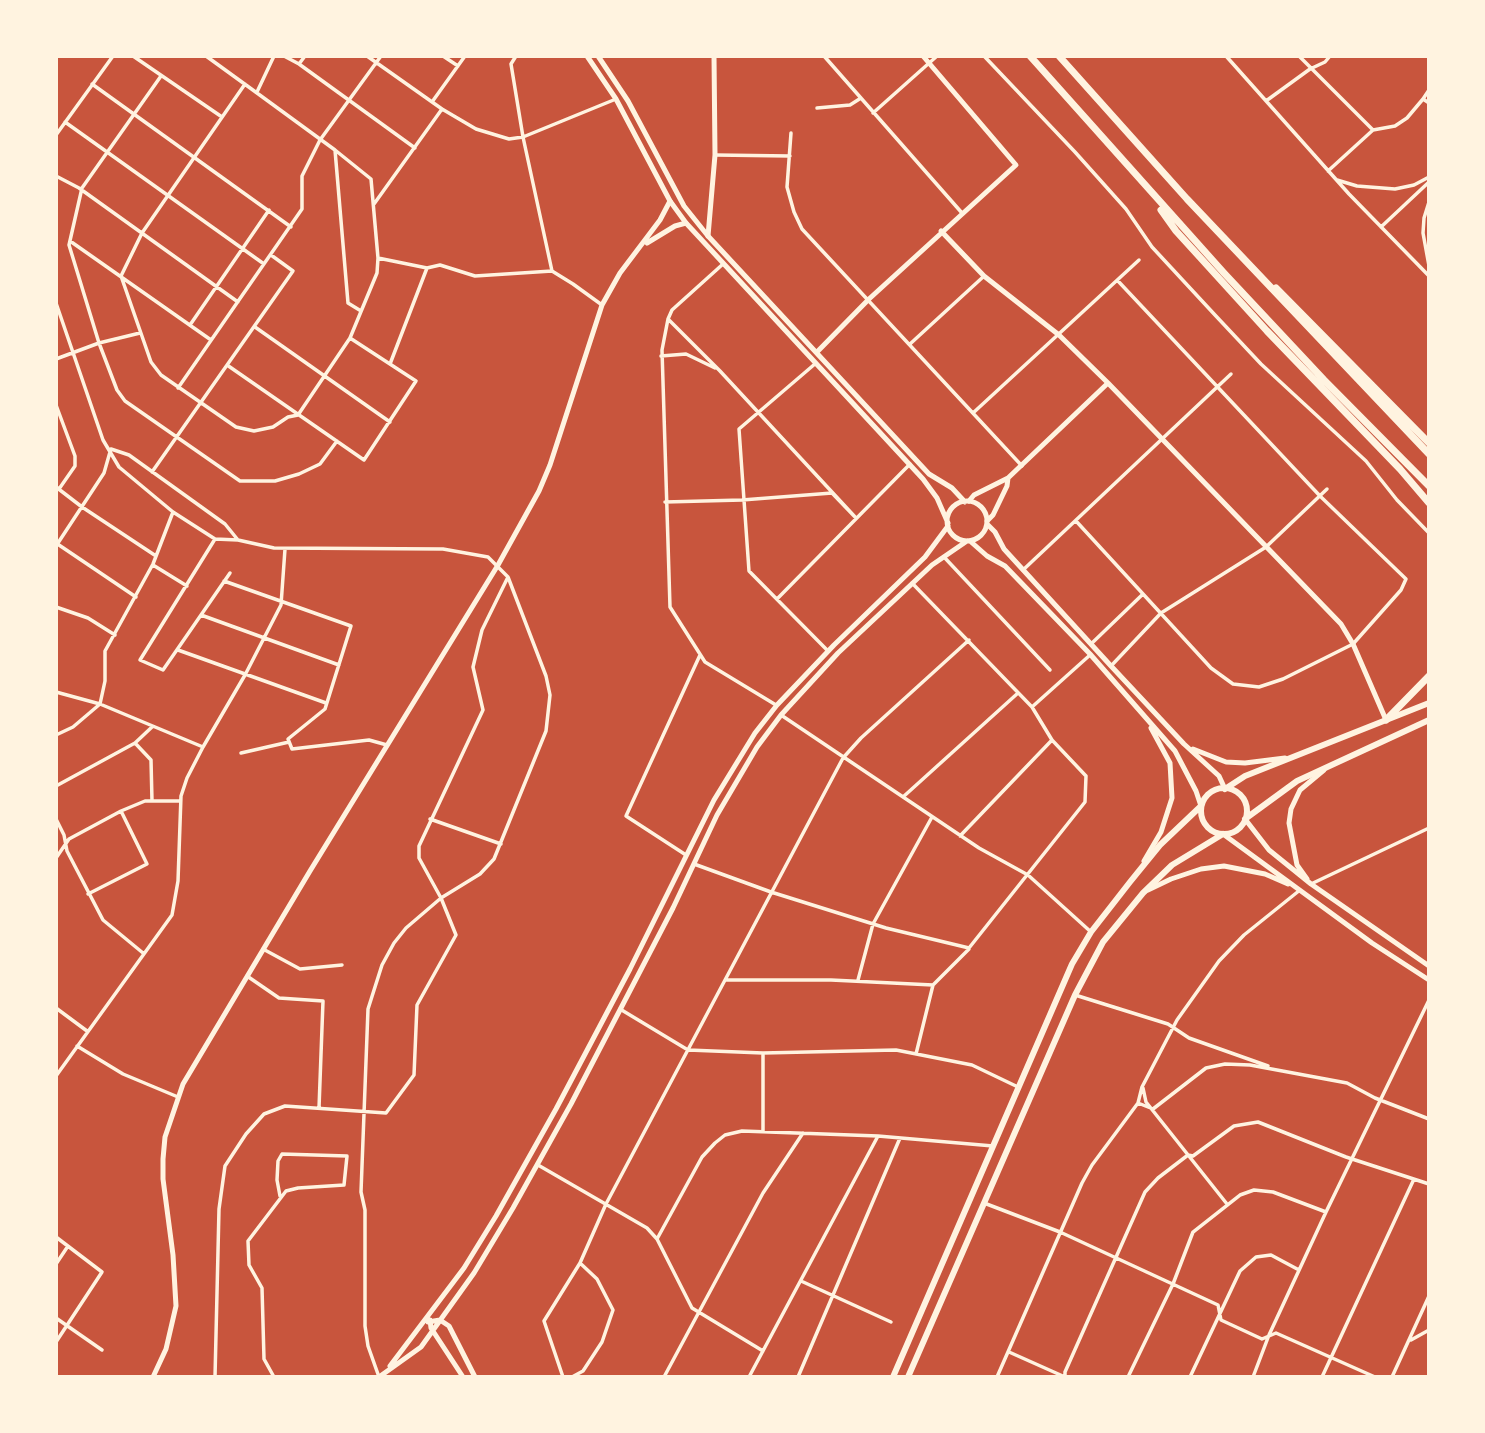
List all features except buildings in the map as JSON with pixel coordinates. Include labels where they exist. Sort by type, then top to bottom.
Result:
[{"type":"highway","points":[[1030,56],[1142,184],[1324,380],[1429,486]]},
{"type":"highway","points":[[1059,56],[1253,270],[1429,454]]},
{"type":"highway","points":[[1142,184],[1176,231],[1429,503]]},
{"type":"highway","points":[[1253,270],[1267,279],[1302,313],[1429,443]]},
{"type":"highway","points":[[1386,720],[1429,676]]},
{"type":"main road","points":[[587,56],[616,99],[670,201],[686,223],[909,464],[937,498],[953,535],[969,541],[988,557],[1005,566],[1090,654],[1175,751],[1196,791],[1207,827],[1223,834],[1372,943],[1429,980]]},
{"type":"main road","points":[[598,56],[628,101],[684,206],[708,236],[929,474],[952,488],[967,502],[981,507],[987,523],[1004,549],[1184,744],[1219,776],[1225,789]]},
{"type":"main road","points":[[708,236],[715,155],[714,56]]},
{"type":"main road","points":[[817,352],[941,231],[1016,165],[923,56]]},
{"type":"main road","points":[[153,1377],[166,1349],[176,1306],[173,1255],[163,1178],[164,1137],[183,1084],[498,565],[539,491],[602,305],[620,272],[641,247],[670,201]]},
{"type":"main road","points":[[641,247],[668,229],[686,223]]},
{"type":"main road","points":[[941,231],[984,276],[1059,335],[1108,383],[1341,624],[1353,644],[1386,720]]},
{"type":"main road","points":[[386,1371],[424,1324],[470,1259],[550,1121],[714,800],[776,706],[869,609],[925,557],[948,524],[951,510],[1008,478],[1108,383]]},
{"type":"main road","points":[[379,1377],[421,1347],[474,1273],[538,1165],[694,864],[717,814],[739,776],[781,715],[838,653],[912,583],[944,557],[981,535],[1007,486],[1008,478]]},
{"type":"main road","points":[[1225,789],[1245,776],[1429,703]]},
{"type":"main road","points":[[1130,882],[1161,832],[1172,798],[1170,763],[1146,719]]},
{"type":"main road","points":[[908,1377],[1075,995],[1103,942],[1143,892],[1172,865],[1223,834],[1235,831],[1245,819],[1297,781],[1429,720]]},
{"type":"main road","points":[[1184,744],[1204,755],[1226,762],[1245,763],[1291,757]]},
{"type":"main road","points":[[1311,884],[1297,865],[1289,824],[1291,809],[1300,790],[1331,764]]},
{"type":"main road","points":[[893,1377],[1062,986],[1091,932],[1160,845],[1202,806],[1209,794],[1225,789],[1236,792],[1242,797],[1247,812],[1245,819]]},
{"type":"main road","points":[[1245,819],[1269,850],[1311,884],[1429,966]]},
{"type":"main road","points":[[1143,892],[1181,875],[1224,866],[1265,874],[1300,890]]},
{"type":"main road","points":[[424,1324],[430,1320],[435,1309]]},
{"type":"main road","points":[[430,1320],[440,1320],[449,1326],[475,1377]]},
{"type":"main road","points":[[430,1320],[433,1331],[463,1377]]},
{"type":"street","points":[[56,135],[113,56]]},
{"type":"street","points":[[133,56],[222,117]]},
{"type":"street","points":[[206,56],[245,84],[335,150],[371,179],[377,273],[350,338],[299,415],[288,417],[273,427],[254,431],[236,426],[161,375],[151,362],[121,276],[142,233],[245,84]]},
{"type":"street","points":[[257,93],[274,56]]},
{"type":"street","points":[[284,56],[415,148]]},
{"type":"street","points":[[299,64],[305,56]]},
{"type":"street","points":[[368,56],[442,109],[476,129],[509,139],[523,137],[616,99]]},
{"type":"street","points":[[178,388],[291,227],[302,209],[302,176],[320,139],[381,56]]},
{"type":"street","points":[[443,56],[458,66]]},
{"type":"street","points":[[432,102],[465,56]]},
{"type":"street","points":[[516,56],[511,64],[523,137],[552,271]]},
{"type":"street","points":[[824,56],[962,213]]},
{"type":"street","points":[[873,113],[937,56]]},
{"type":"street","points":[[984,56],[1126,209],[1152,247],[1215,315],[1261,364],[1366,461],[1397,500],[1429,533]]},
{"type":"street","points":[[1226,56],[1328,171],[1429,276]]},
{"type":"street","points":[[1298,56],[1373,130]]},
{"type":"street","points":[[1266,101],[1330,56]]},
{"type":"street","points":[[161,76],[81,191],[68,245],[117,390],[125,401],[240,481],[275,481],[299,474],[320,464],[337,441]]},
{"type":"street","points":[[92,85],[291,227]]},
{"type":"street","points":[[1328,171],[1373,130],[1395,126],[1407,118],[1429,90]]},
{"type":"street","points":[[817,108],[850,105],[861,98]]},
{"type":"street","points":[[1423,99],[1429,103]]},
{"type":"street","points":[[374,204],[442,109]]},
{"type":"street","points":[[65,122],[264,264]]},
{"type":"street","points":[[791,133],[787,187],[802,229],[1022,466]]},
{"type":"street","points":[[335,150],[348,303],[361,311]]},
{"type":"street","points":[[715,155],[790,156]]},
{"type":"street","points":[[56,176],[238,302]]},
{"type":"street","points":[[1337,180],[1367,187],[1395,189],[1429,179]]},
{"type":"street","points":[[1381,227],[1414,198],[1429,179]]},
{"type":"street","points":[[1429,202],[1423,233],[1429,266]]},
{"type":"street","points":[[190,325],[269,210]]},
{"type":"street","points":[[69,241],[211,340]]},
{"type":"street","points":[[152,472],[293,271],[271,255]]},
{"type":"street","points":[[378,258],[427,268],[440,265],[475,276],[552,271],[602,305]]},
{"type":"street","points":[[973,413],[1139,260]]},
{"type":"street","points":[[723,264],[672,310],[661,356],[670,607],[705,662],[776,706]]},
{"type":"street","points":[[390,364],[427,268]]},
{"type":"street","points":[[910,344],[984,276]]},
{"type":"street","points":[[1076,522],[1211,668],[1233,684],[1259,687],[1283,679],[1353,644],[1401,590],[1406,579],[1320,496],[1118,281]]},
{"type":"street","points":[[56,303],[103,440],[111,449],[119,467],[173,512],[215,539],[238,540],[285,549],[443,549],[488,557],[508,577],[546,676],[550,695],[546,731],[501,844],[488,867],[422,912],[394,943],[374,985],[368,1009],[360,1192],[365,1210],[365,1326],[368,1346],[379,1377]]},
{"type":"street","points":[[668,319],[856,518]]},
{"type":"street","points":[[255,327],[390,422]]},
{"type":"street","points":[[56,359],[99,343],[140,333]]},
{"type":"street","points":[[227,365],[364,460],[416,381],[350,338]]},
{"type":"street","points":[[661,356],[686,354],[720,371]]},
{"type":"street","points":[[816,363],[738,429],[749,571],[828,651]]},
{"type":"street","points":[[1023,570],[1231,374]]},
{"type":"street","points":[[56,405],[75,456],[75,466],[57,488],[156,556]]},
{"type":"street","points":[[111,449],[129,455],[225,523],[238,540]]},
{"type":"street","points":[[111,449],[104,472],[56,544],[136,597]]},
{"type":"street","points":[[777,599],[909,464]]},
{"type":"street","points":[[1111,666],[1161,613],[1266,547],[1327,489]]},
{"type":"street","points":[[665,502],[742,500],[832,493],[856,518]]},
{"type":"street","points":[[56,735],[73,727],[100,704],[105,681],[104,651],[153,564],[173,512]]},
{"type":"street","points":[[215,539],[140,660],[163,670],[230,573]]},
{"type":"street","points":[[57,1072],[172,915],[178,881],[179,801],[203,747],[265,639],[282,602],[285,549]]},
{"type":"street","points":[[944,557],[1050,670]]},
{"type":"street","points":[[153,564],[187,586]]},
{"type":"street","points":[[215,1377],[219,1209],[225,1166],[246,1134],[264,1114],[285,1106],[386,1113],[414,1075],[417,1005],[456,935],[441,898],[419,858],[419,846],[483,710],[473,667],[482,630],[508,577]]},
{"type":"street","points":[[224,581],[351,626],[325,709],[288,739],[292,749],[369,740],[389,746]]},
{"type":"street","points":[[912,583],[1032,707],[1052,740],[1086,776],[1086,802],[970,948],[933,985],[916,1054]]},
{"type":"street","points":[[1091,644],[1143,594]]},
{"type":"street","points":[[56,607],[88,618],[115,635]]},
{"type":"street","points":[[201,615],[339,666]]},
{"type":"street","points":[[563,1377],[544,1321],[580,1263],[606,1204],[843,758],[861,738],[969,640]]},
{"type":"street","points":[[178,650],[326,703]]},
{"type":"street","points":[[1032,707],[1090,654]]},
{"type":"street","points":[[686,855],[626,816],[701,655]]},
{"type":"street","points":[[56,692],[100,704],[203,747]]},
{"type":"street","points":[[902,797],[1018,693]]},
{"type":"street","points":[[781,715],[960,836],[1028,875],[1091,932]]},
{"type":"street","points":[[56,786],[135,743],[152,727]]},
{"type":"street","points":[[960,836],[1052,740]]},
{"type":"street","points":[[241,753],[289,742]]},
{"type":"street","points":[[135,743],[151,760],[152,801]]},
{"type":"street","points":[[56,858],[69,839],[121,811],[145,800],[179,801]]},
{"type":"street","points":[[88,894],[146,864],[121,811]]},
{"type":"street","points":[[858,981],[873,924],[932,817]]},
{"type":"street","points":[[56,818],[88,894],[103,920],[144,953]]},
{"type":"street","points":[[430,819],[501,844]]},
{"type":"street","points":[[1311,884],[1429,828]]},
{"type":"street","points":[[694,864],[873,924],[970,948]]},
{"type":"street","points":[[997,1377],[1092,1165],[1138,1103],[1142,1087],[1172,1028],[1219,961],[1244,935],[1300,890]]},
{"type":"street","points":[[263,949],[300,969],[342,965]]},
{"type":"street","points":[[247,976],[279,998],[323,1001],[319,1108]]},
{"type":"street","points":[[725,980],[858,981],[933,985]]},
{"type":"street","points":[[1075,995],[1168,1024],[1211,1046],[1280,1070]]},
{"type":"street","points":[[1252,1377],[1351,1158],[1429,1000]]},
{"type":"street","points":[[56,1008],[87,1031]]},
{"type":"street","points":[[620,1009],[688,1050],[763,1053],[895,1050],[972,1065],[1018,1087]]},
{"type":"street","points":[[77,1046],[122,1074],[178,1097]]},
{"type":"street","points":[[763,1053],[763,1132]]},
{"type":"street","points":[[1153,1109],[1206,1068],[1238,1064],[1347,1083],[1380,1100],[1429,1119]]},
{"type":"street","points":[[1142,1087],[1146,1102],[1227,1204]]},
{"type":"street","points":[[1138,1103],[1153,1109]]},
{"type":"street","points":[[1008,1352],[1065,1377],[1145,1192],[1158,1178],[1188,1155],[1193,1156],[1234,1126],[1258,1122],[1351,1158],[1429,1184]]},
{"type":"street","points":[[657,1239],[702,1157],[724,1135],[742,1131],[878,1136],[993,1146]]},
{"type":"street","points":[[664,1377],[763,1193],[803,1133]]},
{"type":"street","points":[[749,1377],[878,1136]]},
{"type":"street","points":[[798,1377],[900,1139]]},
{"type":"street","points":[[274,1377],[264,1359],[262,1288],[249,1265],[247,1249],[251,1234],[286,1191],[344,1185],[347,1156],[282,1154],[278,1158],[277,1171],[280,1196]]},
{"type":"street","points":[[538,1165],[647,1228],[657,1239],[688,1302],[698,1314],[763,1350]]},
{"type":"street","points":[[1322,1377],[1414,1179]]},
{"type":"street","points":[[1128,1377],[1173,1283],[1193,1232],[1240,1195],[1254,1190],[1273,1192],[1326,1212]]},
{"type":"street","points":[[984,1203],[1060,1232],[1218,1305],[1221,1320],[1262,1339],[1276,1333],[1375,1377]]},
{"type":"street","points":[[56,1237],[102,1272],[56,1342]]},
{"type":"street","points":[[56,1264],[68,1246]]},
{"type":"street","points":[[1191,1377],[1240,1271],[1256,1257],[1271,1255],[1299,1269]]},
{"type":"street","points":[[572,1377],[583,1371],[603,1342],[613,1310],[597,1279],[580,1263]]},
{"type":"street","points":[[801,1281],[891,1322]]},
{"type":"street","points":[[1392,1377],[1429,1296]]},
{"type":"street","points":[[56,1318],[102,1350]]},
{"type":"street","points":[[1409,1341],[1429,1330]]}]
